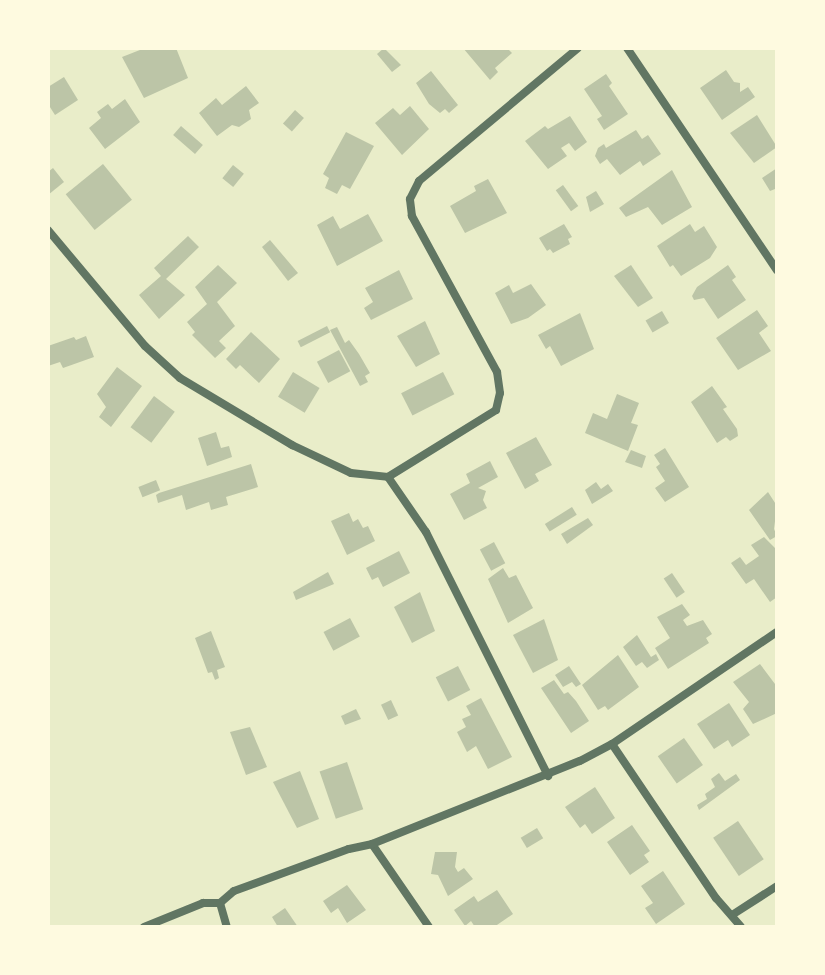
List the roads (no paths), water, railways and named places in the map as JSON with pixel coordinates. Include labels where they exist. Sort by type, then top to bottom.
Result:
[{"type":"street","points":[[48,230],[145,346],[180,378],[292,445],[351,473],[388,477],[496,410],[500,393],[497,372],[412,216],[410,199],[419,181],[578,48]]},
{"type":"street","points":[[627,48],[777,270]]},
{"type":"street","points":[[388,477],[426,532],[548,776]]},
{"type":"street","points":[[144,927],[203,903],[220,903],[234,891],[349,849],[372,844],[548,776],[612,744],[777,632]]},
{"type":"street","points":[[612,744],[716,898],[741,927]]},
{"type":"street","points":[[372,844],[429,927]]},
{"type":"street","points":[[732,915],[777,886]]},
{"type":"street","points":[[220,903],[227,927]]}]
